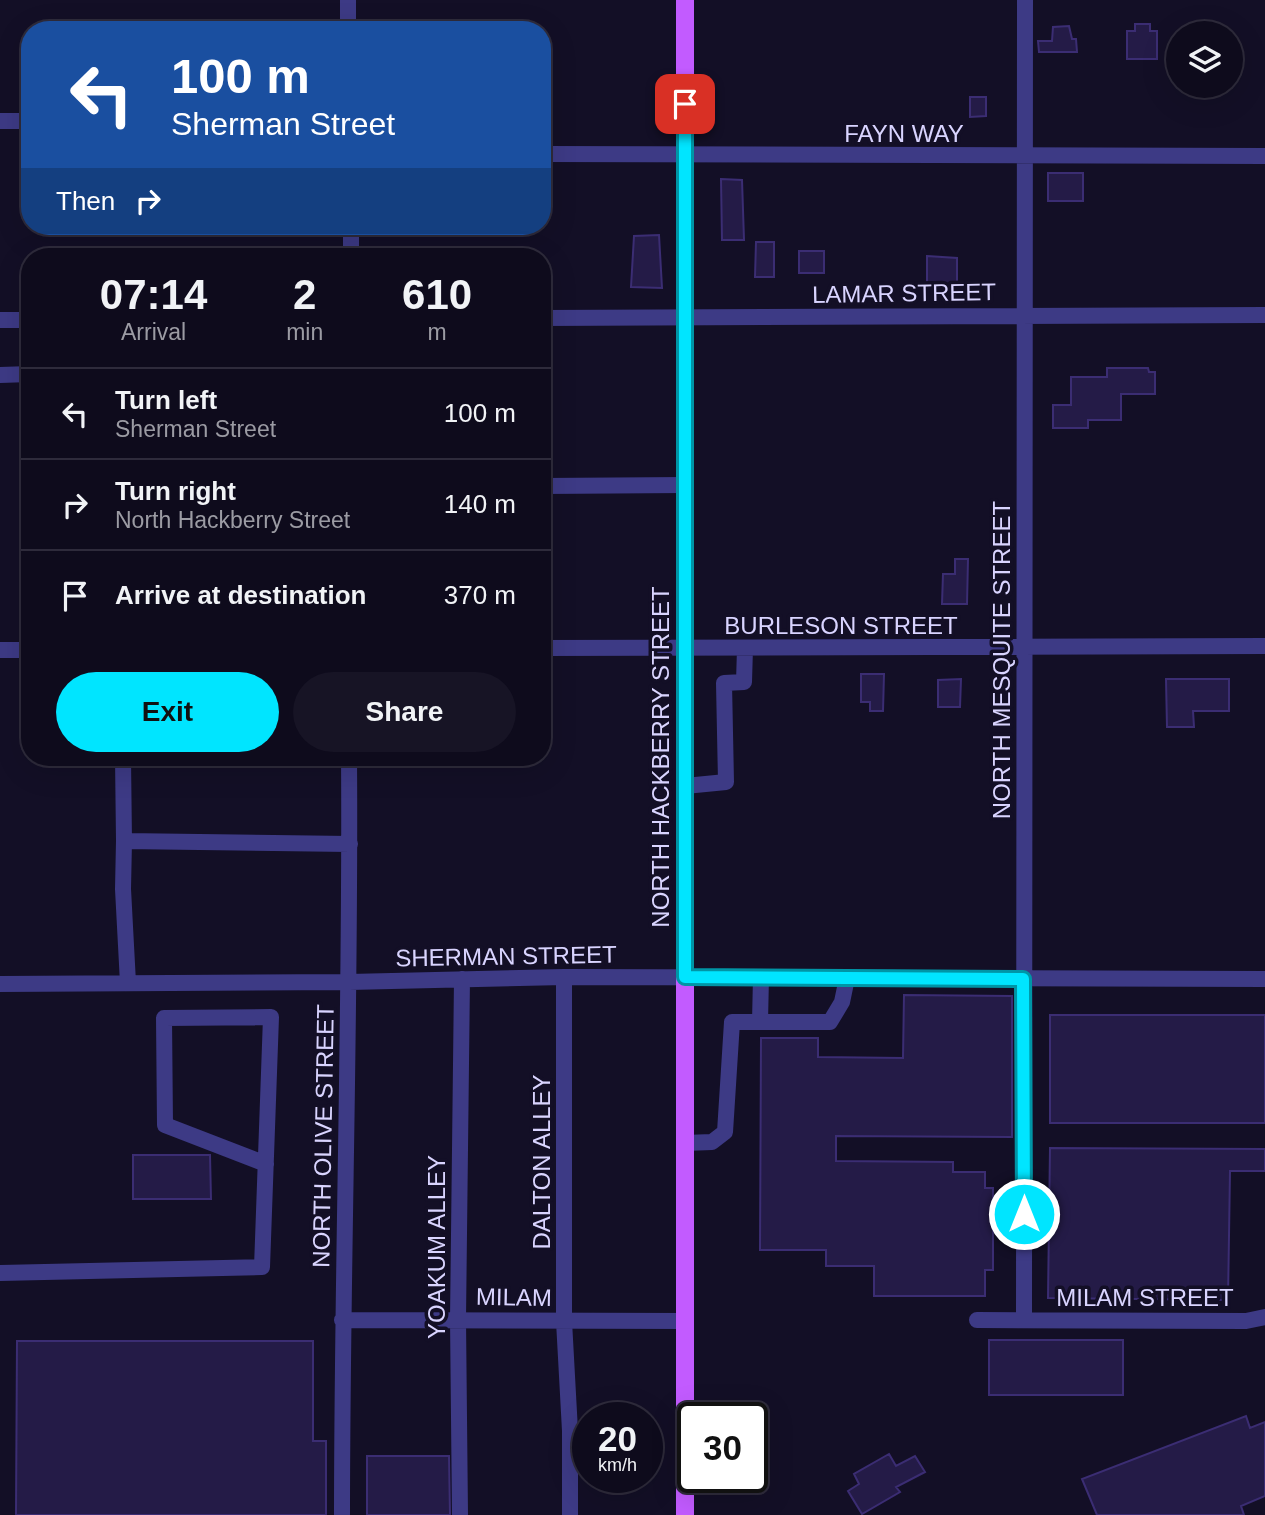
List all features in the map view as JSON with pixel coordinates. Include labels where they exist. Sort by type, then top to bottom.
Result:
[{"type":"main road","name":"NORTH HACKBERRY STREET","points":[[685,0],[685,1515]]},
{"type":"street","points":[[348,0],[348,21]]},
{"type":"street","name":"NORTH MESQUITE STREET","points":[[1024,1320],[1023,647],[1027,156],[1025,0]]},
{"type":"street","points":[[0,121],[21,121]]},
{"type":"street","name":"FAYN WAY","points":[[551,154],[1265,156]]},
{"type":"street","name":"LAMAR STREET","points":[[551,318],[1265,315]]},
{"type":"street","points":[[0,320],[21,320]]},
{"type":"street","points":[[0,374],[21,374]]},
{"type":"street","points":[[551,486],[685,485]]},
{"type":"street","name":"BURLESON STREET","points":[[551,648],[1265,646]]},
{"type":"street","points":[[685,786],[726,782],[724,683],[744,682],[745,648]]},
{"type":"street","points":[[0,650],[21,650]]},
{"type":"street","points":[[123,766],[122,889],[128,983]]},
{"type":"street","name":"NORTH OLIVE STREET","points":[[342,1515],[349,766]]},
{"type":"street","points":[[124,841],[350,844]]},
{"type":"street","name":"SHERMAN STREET","points":[[0,984],[349,982],[564,977],[1265,979]]},
{"type":"street","name":"DALTON ALLEY","points":[[564,977],[564,1321],[570,1431],[570,1515]]},
{"type":"street","points":[[760,1022],[761,977]]},
{"type":"street","points":[[685,1143],[712,1142],[725,1132],[732,1022],[830,1022],[842,1002],[847,978]]},
{"type":"street","name":"YOAKUM ALLEY","points":[[460,1515],[458,1320],[462,979]]},
{"type":"street","points":[[0,1273],[262,1266],[266,1164],[271,1017],[164,1018],[165,1125],[266,1164]]},
{"type":"street","name":"MILAM STREET","points":[[976,1320],[1246,1321],[1265,1317]]},
{"type":"street","name":"MILAM","points":[[342,1320],[685,1321]]},
{"type":"building","points":[[1135,24],[1150,24],[1150,31],[1157,31],[1157,59],[1127,59],[1127,31],[1135,31]]},
{"type":"building","points":[[1069,26],[1072,39],[1076,39],[1077,52],[1039,52],[1038,41],[1052,41],[1053,27]]},
{"type":"building","points":[[970,97],[986,97],[986,116],[970,117]]},
{"type":"building","points":[[1048,173],[1083,173],[1083,201],[1048,201]]},
{"type":"building","points":[[721,179],[742,180],[744,240],[722,240]]},
{"type":"building","points":[[659,235],[662,288],[631,287],[634,236]]},
{"type":"building","points":[[756,242],[774,242],[774,277],[755,277]]},
{"type":"building","points":[[799,251],[824,251],[824,273],[799,273]]},
{"type":"building","points":[[927,256],[957,258],[957,286],[927,284]]},
{"type":"building","points":[[1107,368],[1148,368],[1149,372],[1155,372],[1155,394],[1121,394],[1121,420],[1088,420],[1088,428],[1053,428],[1053,405],[1071,405],[1071,377],[1107,377]]},
{"type":"building","points":[[955,559],[968,559],[967,604],[942,604],[943,574],[955,574]]},
{"type":"building","points":[[861,674],[884,674],[883,711],[870,711],[870,702],[861,702]]},
{"type":"building","points":[[961,679],[960,707],[938,707],[938,680]]},
{"type":"building","points":[[1166,679],[1229,679],[1229,711],[1193,711],[1194,727],[1167,727]]},
{"type":"building","points":[[904,995],[1012,996],[1012,1137],[836,1136],[836,1161],[953,1162],[953,1172],[985,1172],[985,1188],[993,1188],[993,1270],[985,1270],[985,1296],[874,1296],[874,1266],[826,1266],[826,1250],[760,1250],[761,1038],[818,1038],[818,1057],[903,1058]]},
{"type":"building","points":[[1050,1015],[1265,1015],[1265,1123],[1050,1123]]},
{"type":"building","points":[[1050,1148],[1265,1149],[1265,1171],[1230,1171],[1228,1300],[1048,1298]]},
{"type":"building","points":[[133,1155],[210,1155],[211,1199],[133,1199]]},
{"type":"building","points":[[989,1340],[1123,1340],[1123,1395],[989,1395]]},
{"type":"building","points":[[17,1341],[313,1341],[313,1441],[326,1441],[326,1515],[16,1515]]},
{"type":"building","points":[[1246,1416],[1250,1428],[1265,1422],[1265,1496],[1241,1506],[1244,1515],[1097,1515],[1082,1479]]},
{"type":"building","points":[[889,1454],[896,1466],[915,1456],[925,1472],[896,1487],[900,1492],[862,1514],[848,1491],[859,1484],[854,1474]]},
{"type":"building","points":[[367,1456],[449,1456],[450,1515],[367,1515]]},
{"type":"route","points":[[685,104],[685,977],[1023,979],[1024,1214]]}]
